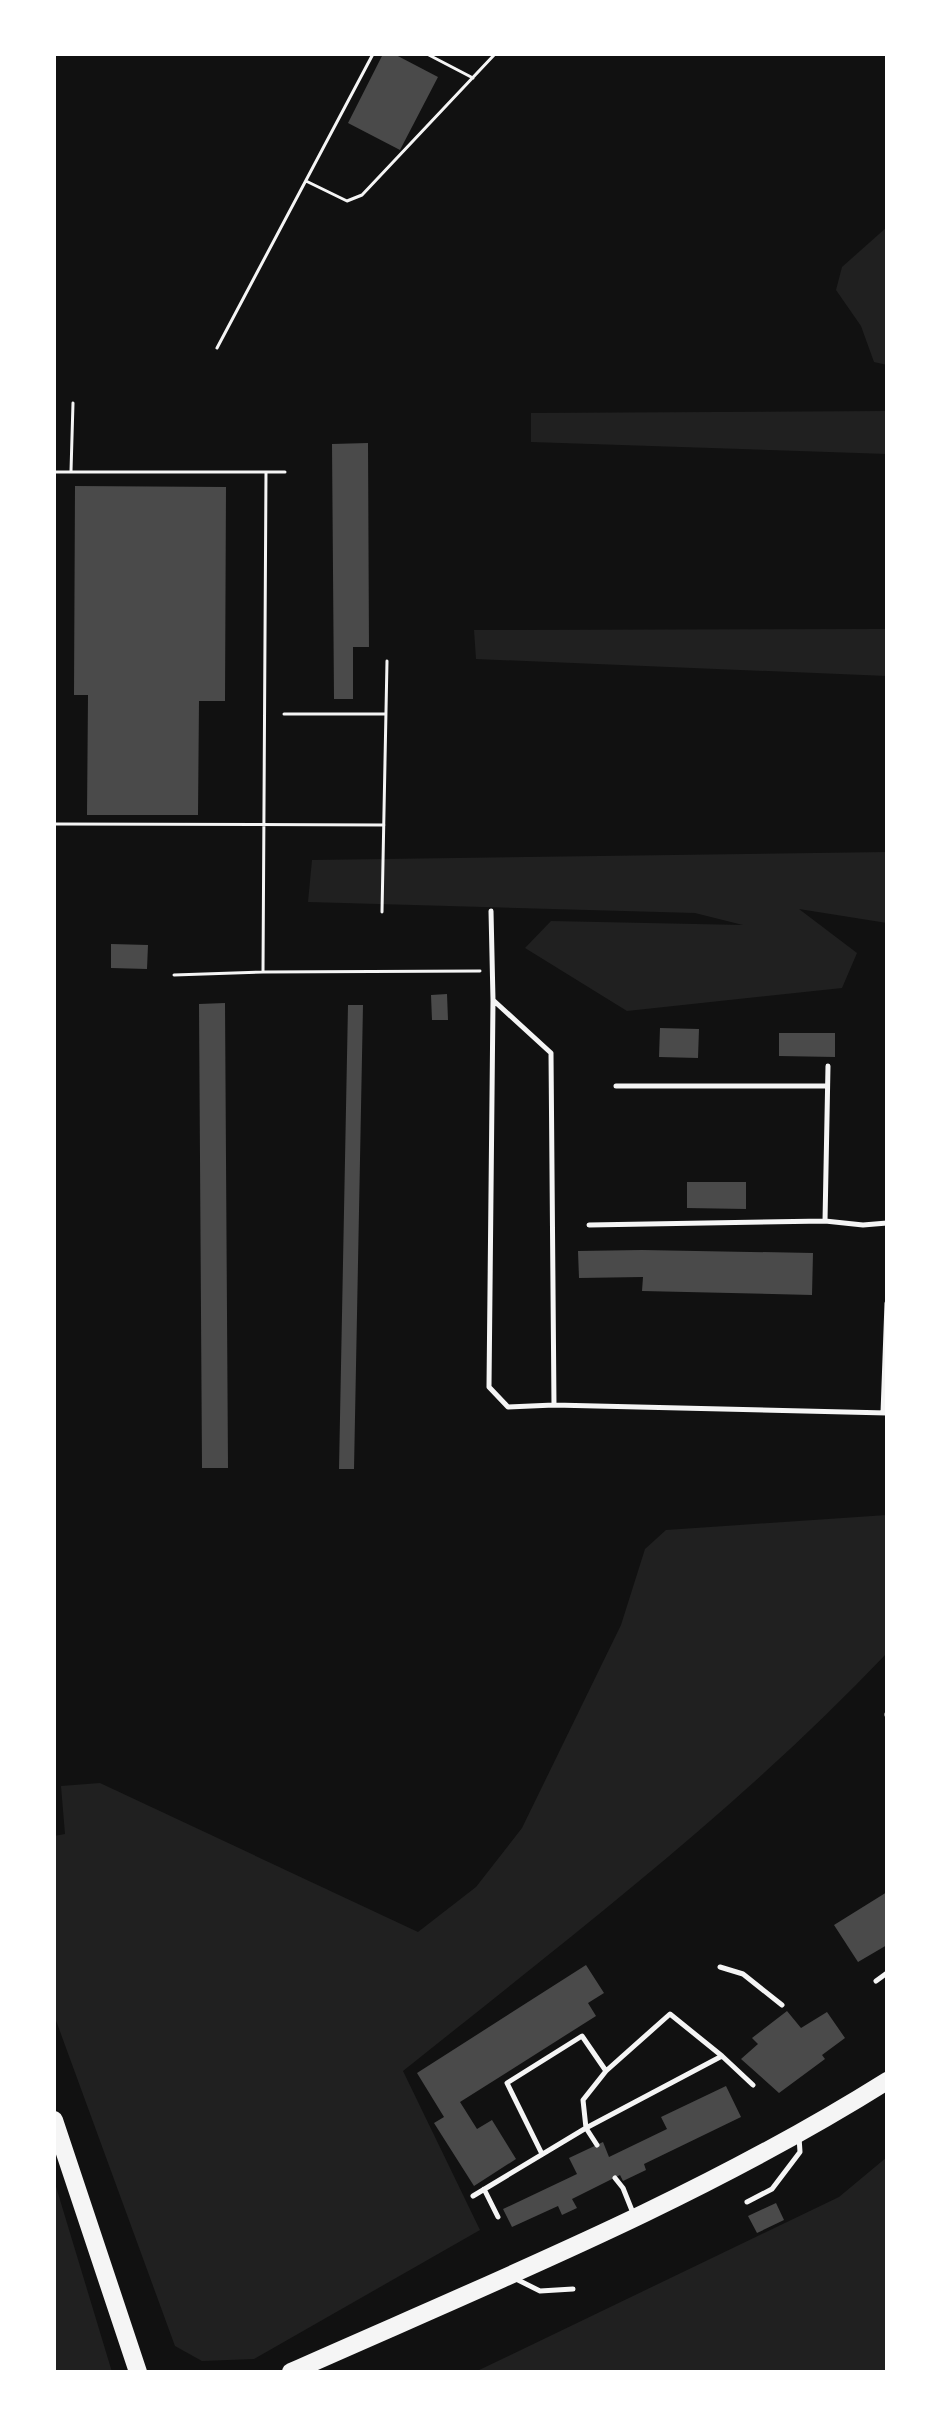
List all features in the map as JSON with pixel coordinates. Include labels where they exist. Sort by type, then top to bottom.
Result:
[{"type":"main road","points":[[291,2372],[511,2277],[635,2218],[799,2132],[887,2081]]},
{"type":"main road","points":[[54,2120],[138,2372]]},
{"type":"lane","points":[[491,911],[489,1387],[508,1407],[554,1405],[885,1413],[887,1303]]},
{"type":"lane","points":[[493,1000],[551,1053],[554,1405]]},
{"type":"lane","points":[[825,1221],[828,1066]]},
{"type":"lane","points":[[616,1086],[827,1086]]},
{"type":"lane","points":[[589,1225],[825,1221],[863,1225],[887,1223]]},
{"type":"lane","points":[[720,1967],[743,1974],[782,2005]]},
{"type":"lane","points":[[876,1981],[887,1973]]},
{"type":"lane","points":[[597,2145],[586,2128],[583,2100],[606,2071],[670,2014],[753,2085]]},
{"type":"lane","points":[[542,2154],[507,2083],[582,2036],[606,2071]]},
{"type":"lane","points":[[473,2196],[586,2128],[722,2056]]},
{"type":"lane","points":[[747,2202],[772,2189],[800,2152],[799,2132]]},
{"type":"lane","points":[[615,2178],[623,2188],[635,2218]]},
{"type":"lane","points":[[484,2189],[498,2217]]},
{"type":"lane","points":[[511,2277],[540,2291],[573,2289]]},
{"type":"path","points":[[217,348],[373,54]]},
{"type":"path","points":[[427,54],[473,78]]},
{"type":"path","points":[[306,181],[347,201],[362,195],[495,54]]},
{"type":"path","points":[[71,472],[73,403]]},
{"type":"path","points":[[54,472],[285,472]]},
{"type":"path","points":[[263,972],[266,472]]},
{"type":"path","points":[[382,912],[387,661]]},
{"type":"path","points":[[284,714],[386,714]]},
{"type":"path","points":[[54,824],[384,825]]},
{"type":"path","points":[[174,975],[492,971]]},
{"type":"shaded area","points":[[887,227],[887,365],[874,362],[861,326],[836,290],[842,267]]},
{"type":"shaded area","points":[[887,411],[887,454],[531,442],[531,413]]},
{"type":"shaded area","points":[[887,629],[887,676],[476,659],[474,630]]},
{"type":"shaded area","points":[[887,852],[887,923],[799,909],[857,953],[842,988],[627,1011],[525,948],[551,921],[743,925],[695,913],[308,902],[312,860]]},
{"type":"shaded area","points":[[887,1515],[887,1653],[773,1765],[713,1818],[403,2071],[480,2230],[254,2359],[202,2361],[175,2346],[54,2015],[54,1836],[65,1834],[61,1786],[100,1783],[418,1932],[476,1887],[522,1828],[621,1625],[645,1549],[666,1530]]},
{"type":"shaded area","points":[[887,2157],[887,2372],[475,2372],[839,2197]]},
{"type":"shaded area","points":[[54,2180],[112,2372],[54,2372]]},
{"type":"building","points":[[383,54],[394,54],[438,77],[400,150],[348,123]]},
{"type":"building","points":[[368,443],[369,647],[353,647],[353,699],[334,699],[332,444]]},
{"type":"building","points":[[75,486],[226,487],[225,701],[199,701],[198,815],[87,815],[88,695],[74,695]]},
{"type":"building","points":[[111,944],[148,945],[147,969],[111,968]]},
{"type":"building","points":[[447,994],[448,1020],[432,1020],[431,995]]},
{"type":"building","points":[[225,1003],[228,1468],[202,1468],[199,1004]]},
{"type":"building","points":[[348,1005],[363,1005],[354,1469],[339,1469]]},
{"type":"building","points":[[660,1028],[699,1029],[698,1058],[659,1057]]},
{"type":"building","points":[[779,1033],[835,1033],[835,1057],[779,1056]]},
{"type":"building","points":[[687,1182],[746,1182],[746,1209],[687,1208]]},
{"type":"building","points":[[578,1251],[813,1253],[812,1295],[642,1291],[643,1277],[579,1278]]},
{"type":"building","points":[[887,1892],[887,1945],[858,1962],[834,1925]]},
{"type":"building","points":[[586,1965],[604,1993],[588,2003],[596,2016],[460,2102],[477,2129],[492,2120],[516,2159],[474,2186],[434,2123],[444,2117],[417,2073]]},
{"type":"building","points":[[787,2011],[801,2028],[827,2012],[845,2038],[822,2055],[825,2059],[779,2093],[741,2059],[758,2044],[752,2038]]},
{"type":"building","points":[[726,2086],[741,2117],[644,2164],[646,2170],[623,2181],[620,2175],[572,2199],[577,2208],[562,2215],[558,2206],[512,2227],[503,2209],[577,2174],[569,2158],[603,2142],[609,2157],[667,2129],[661,2117]]},
{"type":"building","points":[[776,2203],[784,2220],[757,2233],[748,2216]]}]
